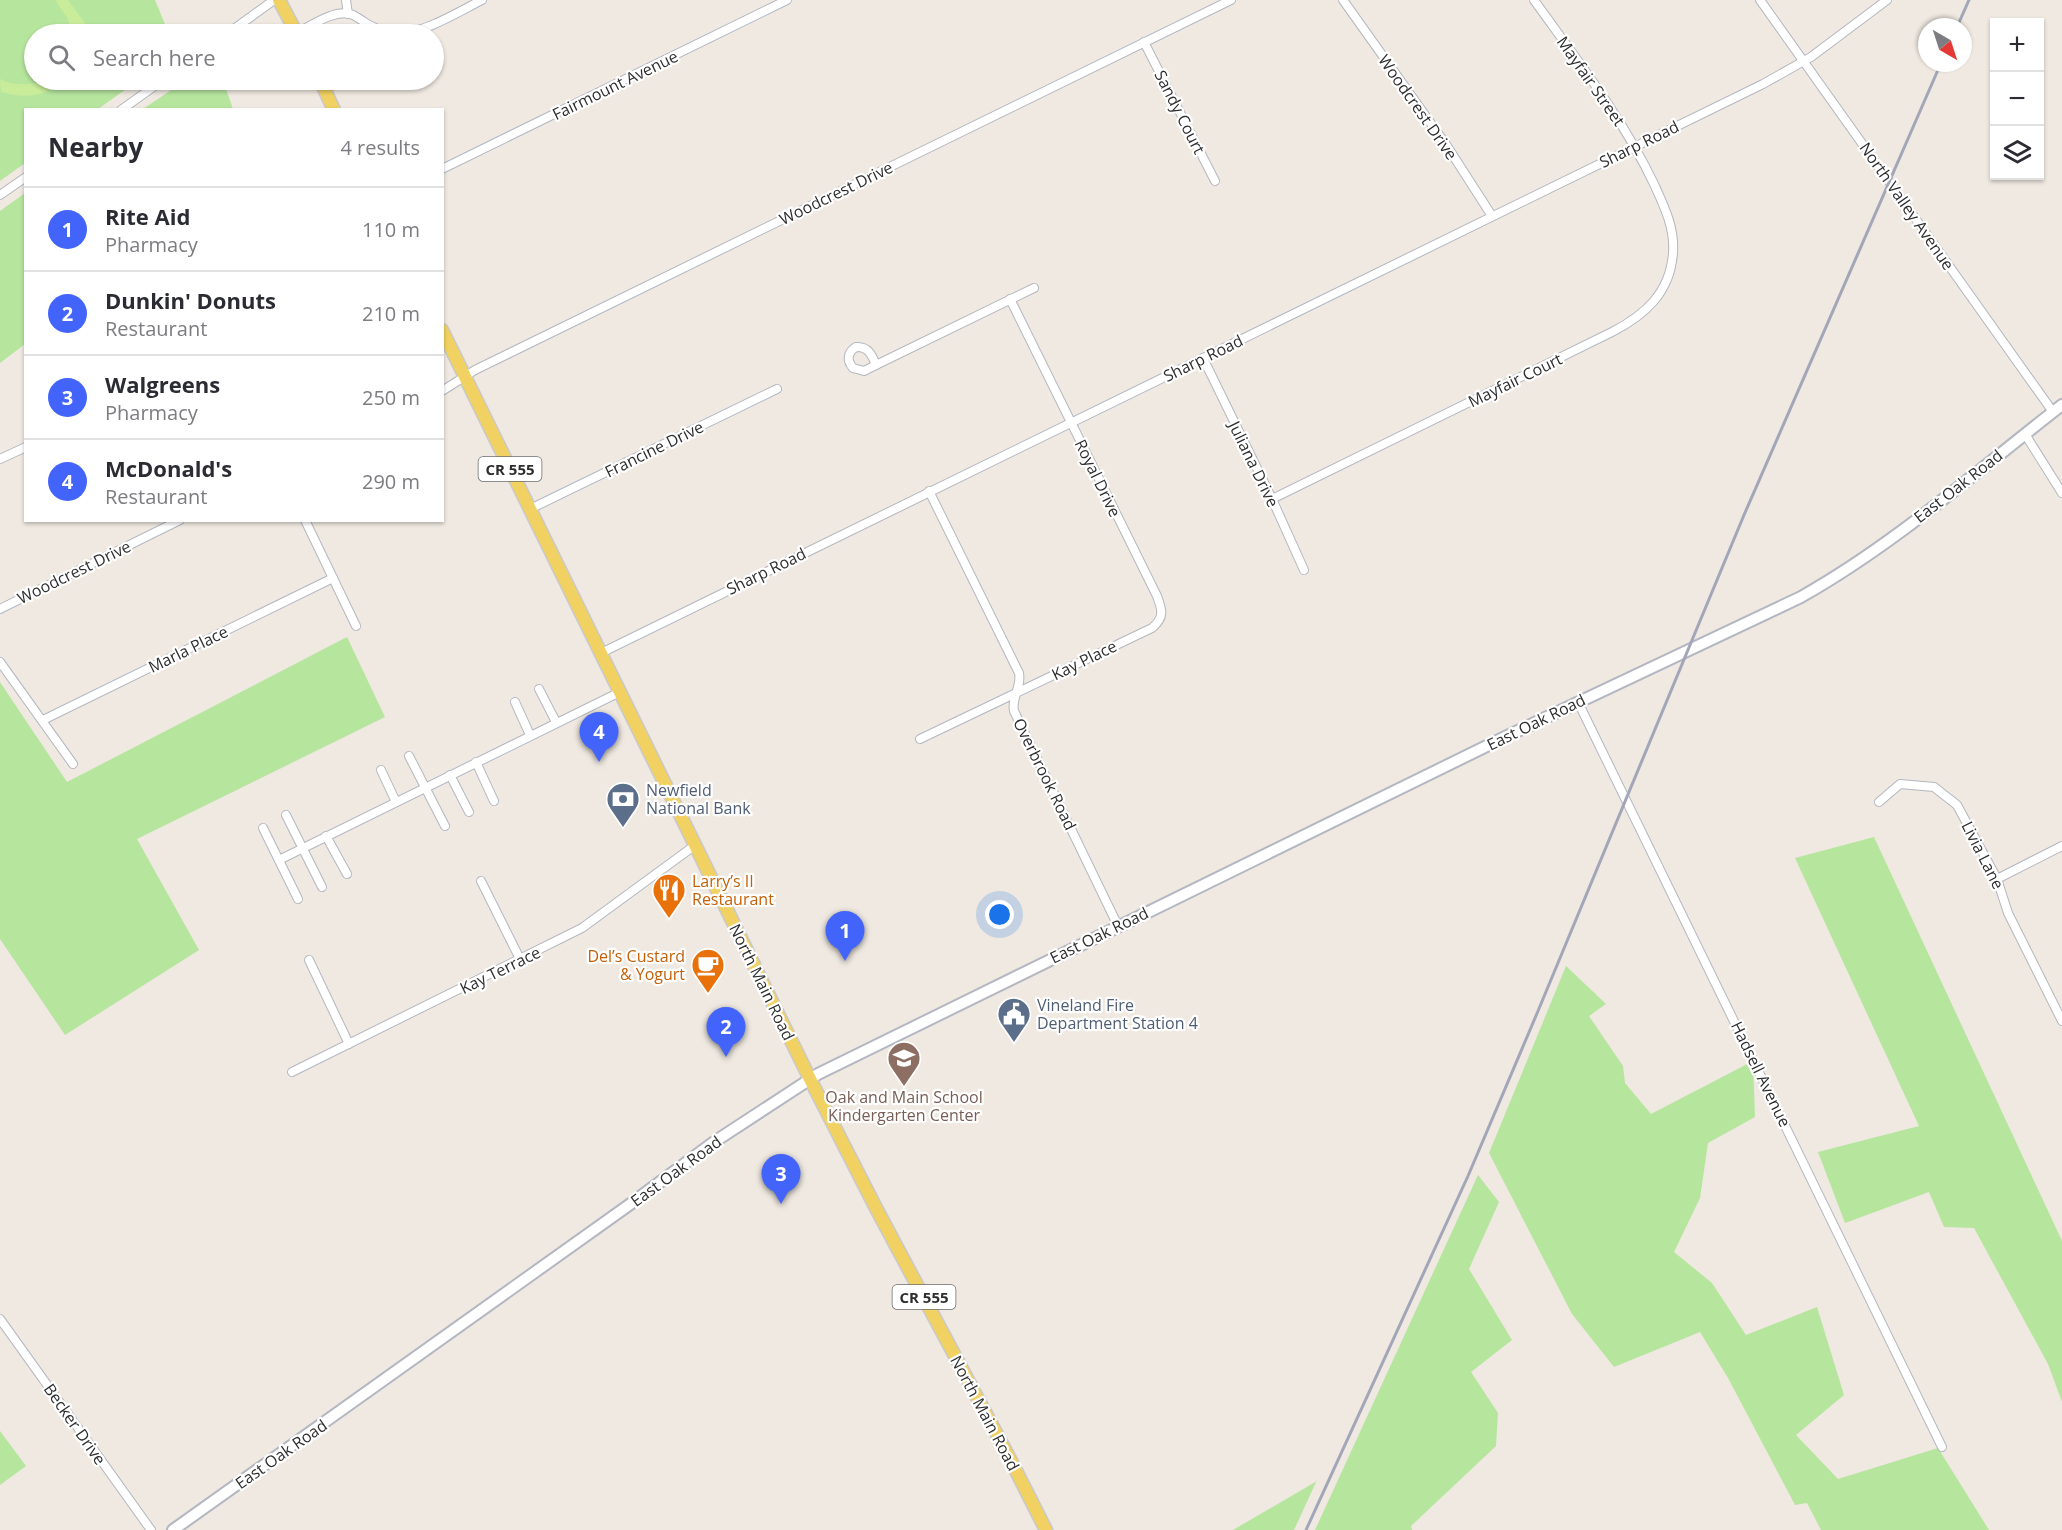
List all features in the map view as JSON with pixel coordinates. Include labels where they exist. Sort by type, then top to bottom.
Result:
[{"type":"main road","points":[[279,0],[292,24]]},
{"type":"main road","points":[[325,90],[333,108]]},
{"type":"main road","name":"North Main Road","points":[[444,334],[810,1078],[1046,1530]]},
{"type":"street","points":[[241,24],[274,0]]},
{"type":"street","points":[[346,0],[348,14]]},
{"type":"street","points":[[432,24],[482,0]]},
{"type":"street","name":"Fairmount Avenue","points":[[444,168],[787,0]]},
{"type":"street","name":"Woodcrest Drive","points":[[444,390],[475,370],[715,251],[1232,0]]},
{"type":"street","name":"Woodcrest Drive","points":[[1342,0],[1447,146],[1492,216]]},
{"type":"street","name":"Mayfair Street","points":[[1534,0],[1606,100],[1635,146],[1660,198]]},
{"type":"street","name":"North Valley Avenue","points":[[1760,0],[2058,408]]},
{"type":"street","name":"Sharp Road","points":[[601,653],[1804,62],[1887,0]]},
{"type":"street","points":[[316,24],[331,16],[348,14],[369,24]]},
{"type":"street","name":"Sandy Court","points":[[1144,42],[1215,181]]},
{"type":"street","points":[[124,108],[149,90]]},
{"type":"street","points":[[0,195],[24,178]]},
{"type":"street","name":"Mayfair Court","points":[[1272,499],[1635,320],[1655,301],[1664,286],[1673,254],[1671,223],[1660,198]]},
{"type":"street","points":[[876,365],[1034,288]]},
{"type":"street","name":"Royal Drive","points":[[1010,299],[1126,534]]},
{"type":"street","name":"Juliana Drive","points":[[1203,358],[1304,570]]},
{"type":"street","name":"Francine Drive","points":[[530,509],[777,389]]},
{"type":"street","name":"East Oak Road","points":[[173,1530],[714,1142],[810,1078],[1578,702],[1801,597],[1843,572],[1915,520],[2058,408]]},
{"type":"street","points":[[2025,434],[2062,493]]},
{"type":"street","points":[[0,459],[24,448]]},
{"type":"street","name":"Overbrook Road","points":[[929,491],[1019,673],[1021,681],[1012,703],[1014,711],[1118,926]]},
{"type":"street","name":"Woodcrest Drive","points":[[0,609],[176,522]]},
{"type":"street","points":[[306,522],[356,626]]},
{"type":"street","name":"Kay Place","points":[[920,739],[1152,628],[1159,622],[1162,609],[1126,534]]},
{"type":"street","name":"Marla Place","points":[[43,720],[333,578]]},
{"type":"street","points":[[0,662],[73,764]]},
{"type":"street","points":[[539,689],[556,722]]},
{"type":"street","points":[[279,860],[620,692]]},
{"type":"street","points":[[515,702],[530,735]]},
{"type":"street","name":"Hadsell Avenue","points":[[1578,702],[1942,1447]]},
{"type":"street","points":[[409,756],[445,826]]},
{"type":"street","points":[[476,762],[494,801]]},
{"type":"street","points":[[381,770],[396,802]]},
{"type":"street","points":[[450,775],[469,812]]},
{"type":"street","name":"Livia Lane","points":[[1879,802],[1899,784],[1934,788],[1957,805],[1997,879],[2008,913],[2062,1022]]},
{"type":"street","points":[[286,815],[322,887]]},
{"type":"street","points":[[263,828],[298,899]]},
{"type":"street","points":[[326,836],[347,874]]},
{"type":"street","name":"Kay Terrace","points":[[292,1072],[582,928],[694,846]]},
{"type":"street","points":[[1997,879],[2062,846]]},
{"type":"street","points":[[481,881],[520,960]]},
{"type":"street","points":[[309,960],[349,1044]]},
{"type":"street","name":"Becker Drive","points":[[0,1319],[151,1530]]},
{"type":"green space","points":[[0,0],[155,0],[165,24],[24,24],[24,90],[125,90],[99,108],[24,108],[24,164],[0,181]]},
{"type":"green space","points":[[55,0],[68,0],[86,24],[69,24]]},
{"type":"green space","points":[[0,79],[24,84],[24,90],[49,90],[27,96],[1,92]]},
{"type":"green space","points":[[171,90],[226,90],[233,108],[144,108]]},
{"type":"green space","points":[[24,194],[24,345],[0,363],[0,211]]},
{"type":"green space","points":[[347,637],[385,717],[137,839],[199,950],[65,1035],[0,939],[0,682],[67,782]]},
{"type":"green space","points":[[1874,837],[2062,1241],[2062,1402],[2048,1364],[1974,1228],[1944,1227],[1929,1192],[1845,1223],[1818,1152],[1919,1126],[1795,858]]},
{"type":"green space","points":[[1566,966],[1606,1004],[1589,1016],[1623,1066],[1625,1083],[1651,1114],[1753,1061],[1755,1117],[1708,1143],[1700,1198],[1674,1252],[1712,1283],[1746,1335],[1817,1307],[1844,1395],[1796,1435],[1838,1479],[1938,1448],[1989,1530],[1821,1530],[1807,1503],[1795,1505],[1728,1378],[1700,1332],[1614,1367],[1572,1314],[1489,1153]]},
{"type":"green space","points":[[1478,1175],[1499,1202],[1469,1269],[1512,1340],[1471,1372],[1498,1413],[1496,1446],[1411,1526],[1412,1530],[1315,1530]]},
{"type":"green space","points":[[0,1431],[26,1466],[0,1485]]},
{"type":"green space","points":[[1316,1481],[1294,1530],[1233,1530]]},
{"type":"railway","points":[[1961,18],[1969,0]]},
{"type":"railway","points":[[1306,1530],[1468,1176],[1744,515],[1937,72]]},
{"type":"place","name":"McDonald's","points":[[599,762]]},
{"type":"place","name":"Newfield National Bank","points":[[623,828]]},
{"type":"place","name":"Larry’s II Restaurant","points":[[669,919]]},
{"type":"place","name":"Rite Aid","points":[[845,961]]},
{"type":"place","name":"Del’s Custard & Yogurt","points":[[708,994]]},
{"type":"place","name":"Vineland Fire Department Station 4","points":[[1014,1043]]},
{"type":"place","name":"Dunkin' Donuts","points":[[726,1057]]},
{"type":"place","name":"Oak and Main School Kindergarten Center","points":[[904,1087]]},
{"type":"place","name":"Walgreens","points":[[781,1204]]}]
